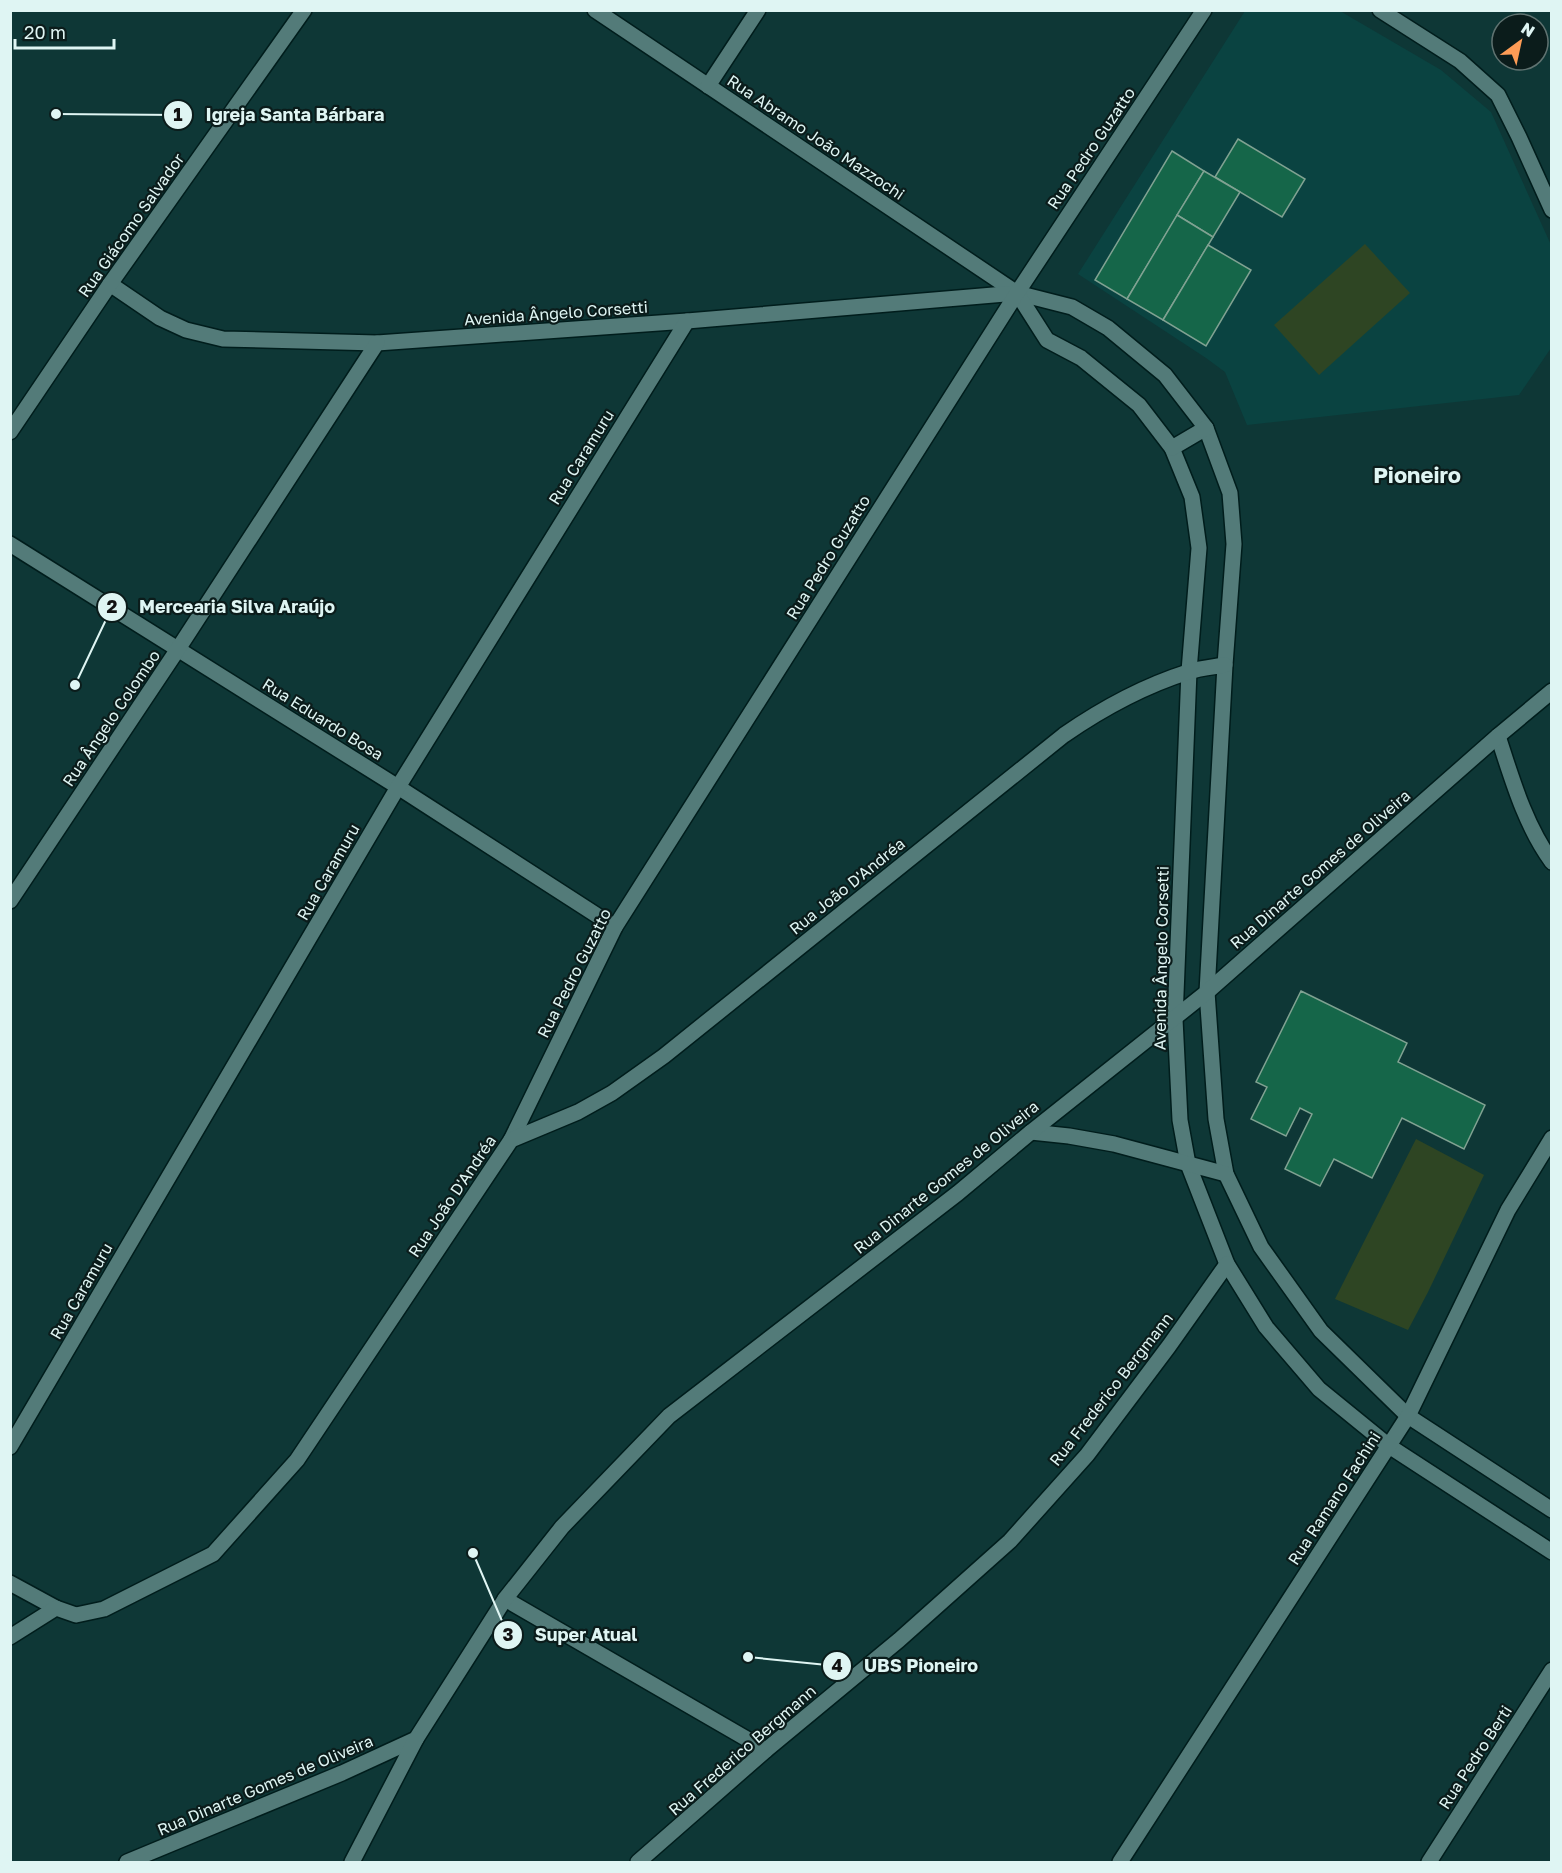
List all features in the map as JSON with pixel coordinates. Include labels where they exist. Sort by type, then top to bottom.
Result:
[{"type":"street","name":"Rua Giácomo Salvador","points":[[10,432],[110,284],[304,10]]},
{"type":"street","name":"Rua Abramo João Mazzochi","points":[[595,10],[1017,293],[1072,307],[1108,328],[1165,375],[1206,428]]},
{"type":"street","points":[[708,86],[758,10]]},
{"type":"street","name":"Rua Pedro Guzatto","points":[[511,1140],[615,927],[1017,293],[1204,10]]},
{"type":"street","points":[[1380,10],[1460,61],[1498,95],[1551,210]]},
{"type":"street","name":"Avenida Ângelo Corsetti","points":[[110,284],[160,318],[186,330],[223,339],[377,343],[687,321],[1017,293]]},
{"type":"street","name":"Rua Abramo João Mazzochi","points":[[1017,293],[1047,340]]},
{"type":"street","name":"Rua Caramuru","points":[[10,1447],[398,788],[687,321]]},
{"type":"street","name":"Avenida Ângelo Corsetti","points":[[1047,340],[1081,358],[1139,405],[1172,448],[1192,497],[1199,548],[1189,671],[1174,1019],[1180,1120],[1188,1164],[1227,1264],[1266,1327],[1319,1389],[1389,1446],[1551,1552]]},
{"type":"street","name":"Rua Ângelo Colombo","points":[[10,901],[178,649],[377,343]]},
{"type":"street","points":[[1172,448],[1206,428],[1230,493],[1234,544],[1207,992],[1216,1119],[1226,1174],[1261,1247],[1321,1331],[1408,1416],[1551,1510]]},
{"type":"street","name":"Rua Eduardo Bosa","points":[[10,544],[615,927]]},
{"type":"street","name":"Rua João D'Andréa","points":[[10,1583],[56,1608],[76,1615],[104,1609],[213,1554],[297,1460],[511,1140],[578,1112],[612,1093],[683,1041],[1064,735],[1095,714],[1122,699],[1189,671],[1225,665]]},
{"type":"street","name":"Rua Dinarte Gomes de Oliveira","points":[[352,1863],[416,1739],[505,1599],[562,1527],[669,1416],[958,1192],[1207,992],[1551,691]]},
{"type":"street","points":[[1498,736],[1518,798],[1551,862]]},
{"type":"street","points":[[1031,1132],[1114,1144],[1226,1174]]},
{"type":"street","name":"Rua Ramano Fachini","points":[[1120,1863],[1408,1416],[1508,1210],[1551,1138]]},
{"type":"street","name":"Rua Frederico Bergmann","points":[[638,1863],[766,1750],[899,1640],[1010,1540],[1087,1455],[1227,1264]]},
{"type":"street","points":[[505,1599],[766,1750]]},
{"type":"street","points":[[10,1637],[56,1608]]},
{"type":"street","name":"Rua Pedro Berti","points":[[1429,1863],[1551,1670]]},
{"type":"street","name":"Rua Dinarte Gomes de Oliveira","points":[[127,1863],[342,1773],[416,1739]]},
{"type":"shaded area","points":[[1245,11],[1340,11],[1441,70],[1491,112],[1551,245],[1551,348],[1519,395],[1247,425],[1225,372],[1078,274]]},
{"type":"green space","points":[[1365,244],[1410,293],[1319,375],[1274,325]]},
{"type":"green space","points":[[1416,1139],[1484,1175],[1408,1330],[1335,1299]]},
{"type":"building","points":[[1238,139],[1305,179],[1282,217],[1215,177]]},
{"type":"building","points":[[1172,151],[1204,171],[1127,299],[1095,280]]},
{"type":"building","points":[[1204,171],[1240,192],[1213,237],[1177,215]]},
{"type":"building","points":[[1177,215],[1213,237],[1163,320],[1127,299]]},
{"type":"building","points":[[1208,245],[1251,270],[1206,346],[1163,320]]},
{"type":"building","points":[[1301,991],[1407,1043],[1398,1062],[1485,1105],[1464,1149],[1402,1118],[1372,1178],[1334,1159],[1320,1186],[1285,1169],[1312,1114],[1300,1108],[1286,1136],[1251,1119],[1267,1087],[1256,1082]]},
{"type":"place","name":"Igreja Santa Bárbara","points":[[56,114]]},
{"type":"place","name":"Mercearia Silva Araújo","points":[[75,685]]},
{"type":"place","name":"Super Atual","points":[[473,1553]]},
{"type":"place","name":"UBS Pioneiro","points":[[748,1657]]},
{"type":"district","name":"Pioneiro","points":[[1417,475]]}]
